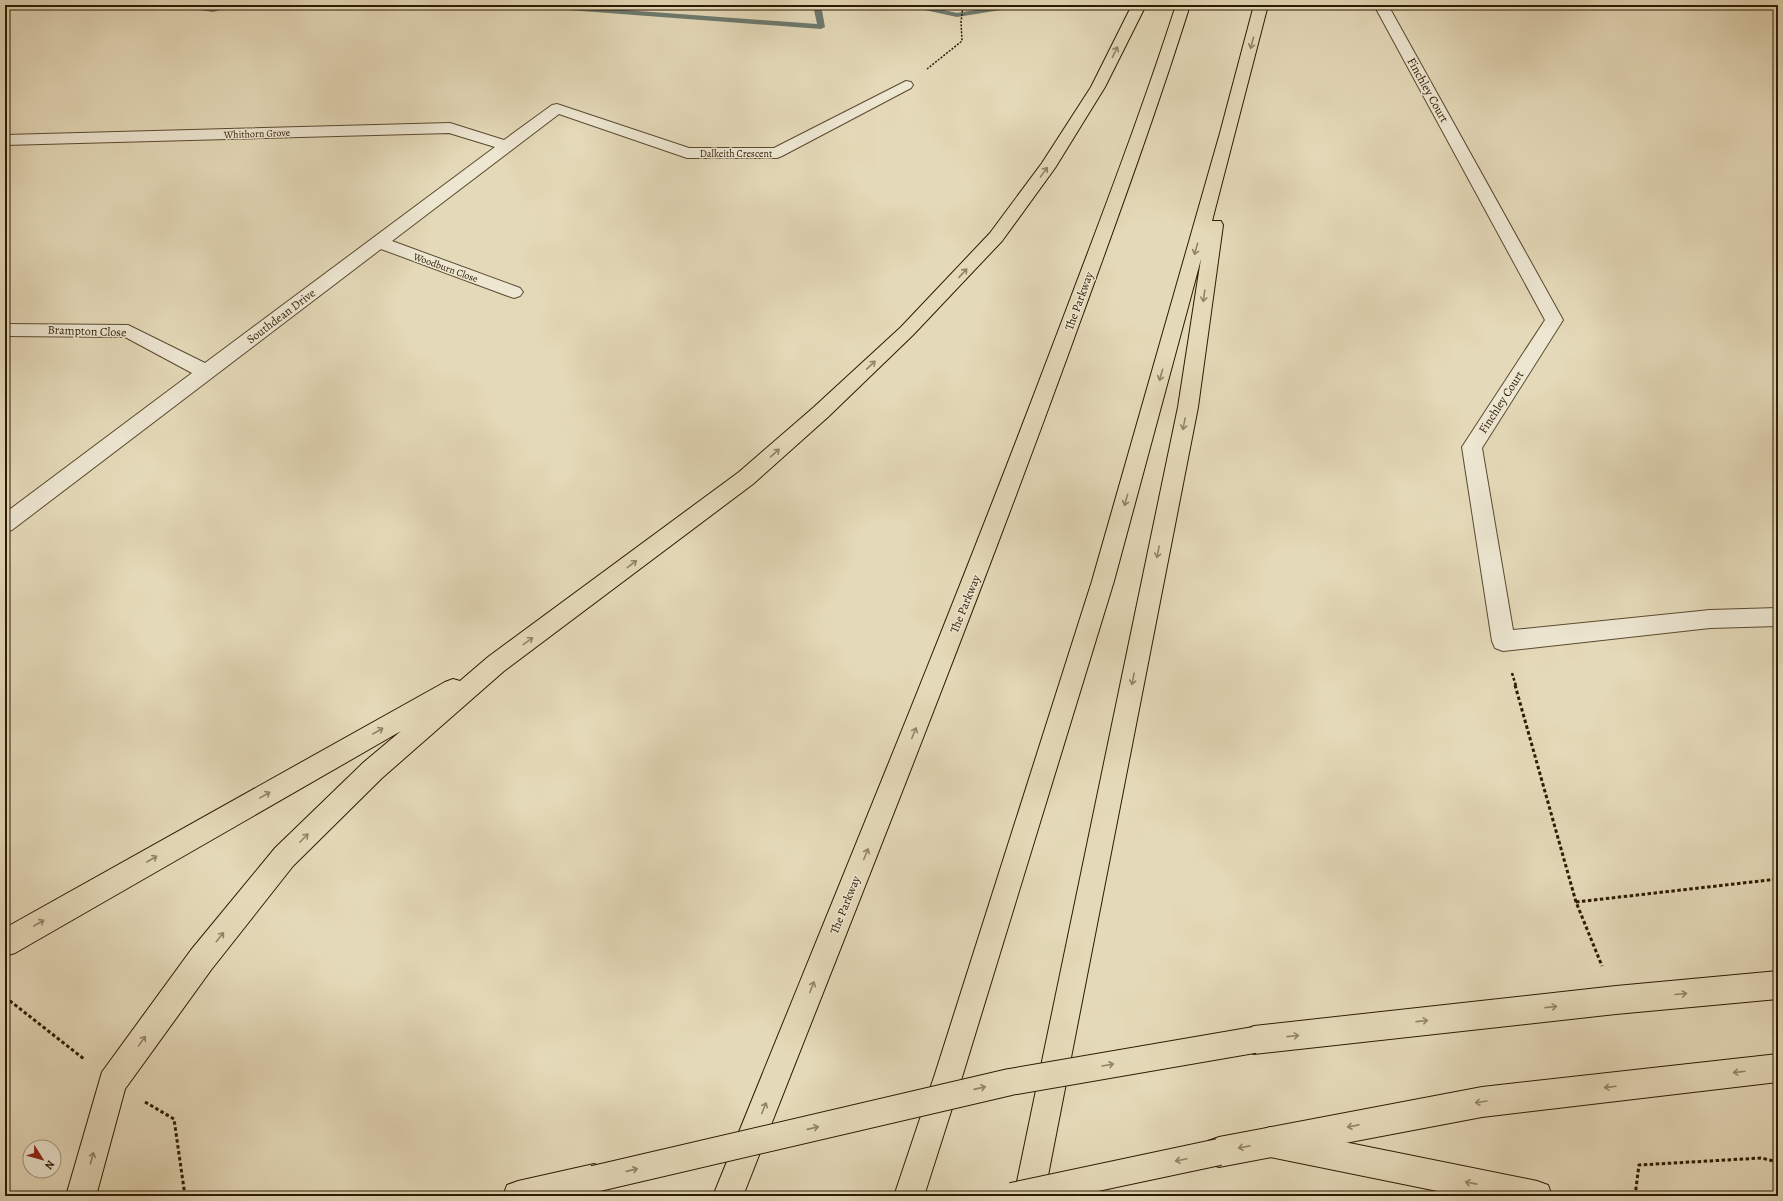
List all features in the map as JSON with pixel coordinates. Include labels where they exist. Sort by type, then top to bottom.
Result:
[{"type":"main road","points":[[81,1196],[112,1082],[201,960],[284,858],[373,770],[496,664],[746,478],[821,412],[907,331],[996,237],[1049,165],[1098,87],[1138,5]]},
{"type":"main road","name":"The Parkway","points":[[728,1196],[992,534],[1131,158],[1165,62],[1183,5]]},
{"type":"main road","points":[[909,1196],[1103,581],[1228,133],[1261,5]]},
{"type":"main road","points":[[1029,1196],[1188,406],[1228,133]]},
{"type":"main road","points":[[5,943],[496,664]]},
{"type":"main road","points":[[518,1196],[1010,1082],[1254,1040],[1616,1000],[1778,985]]},
{"type":"main road","points":[[1012,1196],[1219,1152],[1482,1102],[1778,1068]]},
{"type":"main road","points":[[1270,1142],[1537,1196]]},
{"type":"street","name":"Finchley Court","points":[[1381,5],[1554,320],[1472,447],[1503,641]]},
{"type":"street","name":"Dalkeith Crescent","points":[[557,108],[687,153],[777,153],[906,85]]},
{"type":"street","name":"Southdean Drive","points":[[5,524],[557,108]]},
{"type":"street","name":"Whithorn Grove","points":[[5,140],[450,128],[506,146]]},
{"type":"street","name":"Woodburn Close","points":[[379,242],[514,292]]},
{"type":"street","name":"Brampton Close","points":[[5,330],[128,331],[206,372]]},
{"type":"street","points":[[1503,641],[1710,619],[1778,617]]},
{"type":"path","points":[[906,85],[962,41],[961,22],[963,5]]},
{"type":"path","points":[[1503,641],[1576,902],[1616,1000]]},
{"type":"path","points":[[1576,902],[1778,879]]},
{"type":"path","points":[[1635,1196],[1639,1165],[1761,1158],[1778,1162]]},
{"type":"waterway","points":[[180,5],[213,10],[235,5]]},
{"type":"waterway","points":[[528,5],[821,27],[817,5]]},
{"type":"waterway","points":[[911,5],[957,15],[1020,5]]}]
